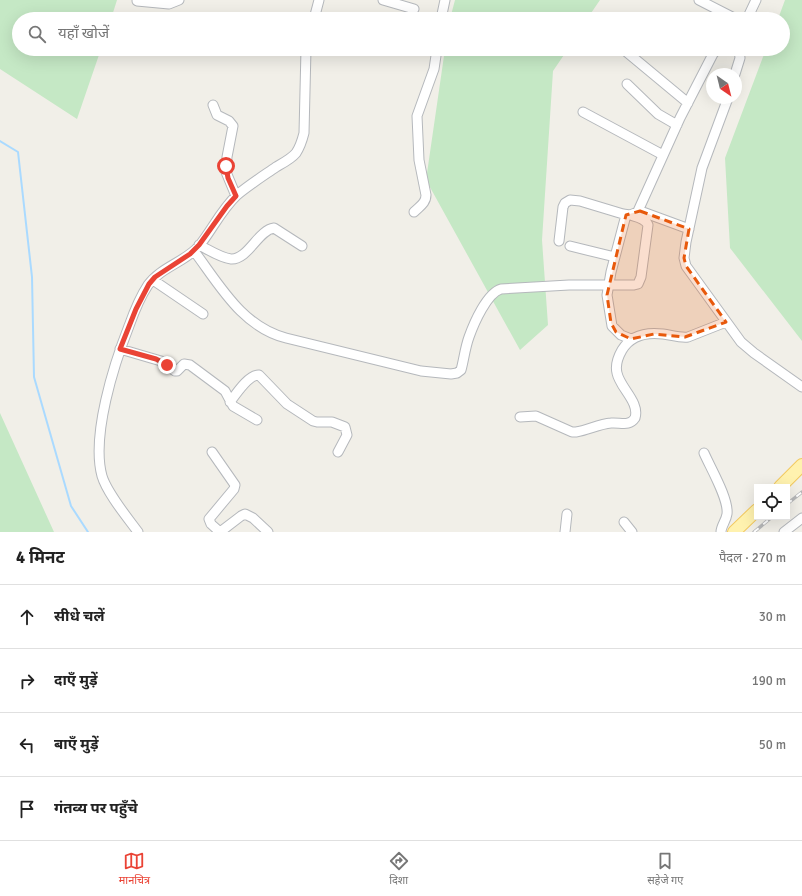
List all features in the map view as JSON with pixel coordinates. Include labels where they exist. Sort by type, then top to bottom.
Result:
[{"type":"main road","points":[[783,484],[802,464]]},
{"type":"main road","points":[[734,532],[754,513]]},
{"type":"street","points":[[137,1],[169,4],[179,0]]},
{"type":"street","points":[[317,12],[319,0]]},
{"type":"street","points":[[383,0],[414,9]]},
{"type":"street","points":[[442,12],[445,0]]},
{"type":"street","points":[[699,0],[722,12]]},
{"type":"street","points":[[750,12],[756,0]]},
{"type":"street","points":[[138,532],[105,483],[100,467],[99,455],[101,428],[109,388],[120,349],[145,289],[153,280],[196,248],[236,196],[293,155],[302,143],[304,126],[306,56]]},
{"type":"street","points":[[414,212],[426,201],[419,160],[417,116],[434,69],[436,56]]},
{"type":"street","points":[[631,56],[688,103]]},
{"type":"street","points":[[631,340],[621,335],[612,326],[607,300],[608,285],[615,257],[631,213],[663,155],[712,56]]},
{"type":"street","points":[[737,68],[740,56]]},
{"type":"street","points":[[627,84],[658,114],[677,126]]},
{"type":"street","points":[[726,104],[702,168],[686,242],[684,258],[686,266],[741,342],[802,387]]},
{"type":"street","points":[[213,105],[217,115],[228,121],[233,126],[227,156],[226,172],[236,196]]},
{"type":"street","points":[[583,112],[663,155]]},
{"type":"street","points":[[558,241],[564,203],[570,200],[631,213],[650,214],[689,229]]},
{"type":"street","points":[[196,248],[231,302],[247,317],[269,332],[286,338],[433,373],[451,374],[457,373],[461,370],[469,336],[486,303],[496,290],[569,285],[634,286],[640,282],[648,225],[646,221],[631,213]]},
{"type":"street","points":[[196,248],[235,259],[249,249],[266,231],[274,228],[302,246]]},
{"type":"street","points":[[570,246],[615,257]]},
{"type":"street","points":[[153,280],[203,314]]},
{"type":"street","points":[[520,418],[536,416],[572,432],[612,423],[628,423],[634,421],[636,416],[633,405],[621,384],[617,372],[618,359],[623,349],[631,340],[642,335],[654,334],[685,337],[726,322]]},
{"type":"street","points":[[120,349],[161,361],[175,371],[178,371],[184,364],[188,364],[222,388],[228,395],[233,406],[257,420]]},
{"type":"street","points":[[230,402],[247,381],[256,375],[259,375],[287,404],[313,421],[332,422],[345,427],[347,435],[338,452]]},
{"type":"street","points":[[212,452],[235,485],[234,489],[209,519],[211,524],[220,532],[241,516],[246,514],[253,518],[268,532]]},
{"type":"street","points":[[704,453],[723,494],[726,506],[727,514],[721,532]]},
{"type":"street","points":[[565,532],[567,514]]},
{"type":"street","points":[[784,532],[802,518]]},
{"type":"street","points":[[624,522],[632,532]]},
{"type":"highlighted area","points":[[640,211],[689,229],[684,258],[686,266],[726,322],[685,337],[654,334],[631,339],[616,332],[611,323],[607,295],[626,215]]},
{"type":"green space","points":[[0,0],[117,0],[113,12],[12,12],[12,56],[99,56],[77,119],[0,69]]},
{"type":"green space","points":[[455,0],[600,0],[592,12],[452,12]]},
{"type":"green space","points":[[785,0],[802,0],[802,341],[730,248],[725,158],[763,56],[790,56],[790,12],[781,12]]},
{"type":"green space","points":[[444,56],[563,56],[553,71],[542,240],[548,325],[520,350],[426,180]]},
{"type":"green space","points":[[0,413],[54,532],[0,532]]},
{"type":"waterway","points":[[0,141],[18,152],[32,277],[34,377],[71,506],[88,532]]},
{"type":"railway","points":[[790,502],[802,492]]},
{"type":"railway","points":[[754,532],[768,520]]},
{"type":"route","points":[[167,365],[156,359],[120,349],[145,289],[155,277],[190,254],[199,245],[236,196],[226,172],[226,166]]}]
